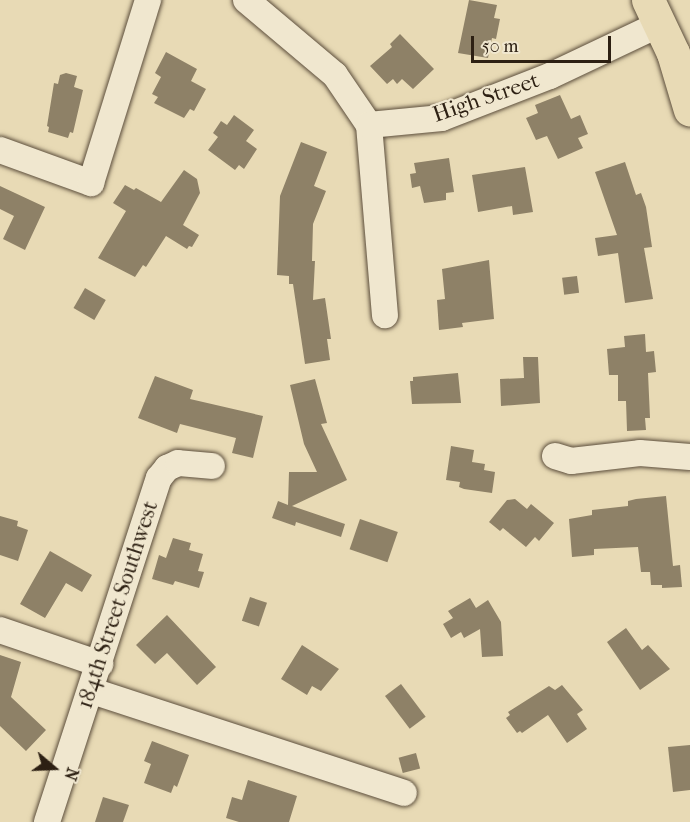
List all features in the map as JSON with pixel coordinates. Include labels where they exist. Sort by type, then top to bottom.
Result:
[{"type":"main road","points":[[654,12],[684,84],[690,110]]},
{"type":"street","points":[[0,150],[91,183],[147,0]]},
{"type":"street","points":[[246,0],[335,75],[369,125],[385,315]]},
{"type":"street","name":"High Street","points":[[369,125],[442,118],[549,76],[654,12]]},
{"type":"street","points":[[555,456],[571,460],[640,453],[690,457]]},
{"type":"street","name":"184th Street Southwest","points":[[47,822],[92,691],[159,478],[167,468],[178,463],[212,466]]},
{"type":"street","points":[[0,630],[100,664]]},
{"type":"street","points":[[92,691],[404,793]]},
{"type":"building","points":[[469,0],[497,5],[494,18],[500,19],[496,39],[492,38],[488,58],[458,53]]},
{"type":"building","points":[[400,34],[434,69],[413,89],[402,79],[397,84],[393,79],[387,84],[370,66],[392,47],[390,44]]},
{"type":"building","points":[[166,52],[197,69],[191,81],[206,89],[194,111],[190,109],[184,118],[154,103],[158,97],[152,94],[161,77],[155,73]]},
{"type":"building","points":[[66,73],[77,76],[74,87],[83,90],[73,133],[70,132],[68,138],[48,132],[49,127],[47,126],[54,83],[58,84],[60,75]]},
{"type":"building","points":[[560,95],[571,119],[580,115],[588,134],[578,138],[583,148],[558,159],[547,136],[536,140],[526,118],[538,113],[535,105]]},
{"type":"building","points":[[234,115],[254,130],[246,141],[257,149],[244,169],[239,165],[235,170],[208,150],[218,137],[213,133],[221,121],[227,125]]},
{"type":"building","points":[[301,142],[327,152],[314,186],[326,191],[313,224],[312,261],[315,261],[313,300],[325,298],[331,339],[327,339],[330,360],[305,364],[293,284],[289,284],[289,276],[277,275],[280,196]]},
{"type":"building","points":[[449,158],[454,192],[446,193],[446,200],[424,203],[420,186],[412,188],[410,174],[416,173],[414,163]]},
{"type":"building","points":[[625,162],[636,195],[641,193],[646,207],[652,247],[644,248],[653,299],[625,303],[618,253],[598,256],[595,238],[617,235],[595,172]]},
{"type":"building","points":[[525,167],[533,212],[513,215],[512,206],[478,212],[472,175]]},
{"type":"building","points":[[184,170],[197,179],[200,193],[183,225],[199,235],[192,247],[189,246],[187,249],[166,236],[146,267],[143,265],[135,277],[98,258],[126,211],[113,203],[125,185],[134,190],[136,188],[161,202]]},
{"type":"building","points":[[0,186],[45,207],[25,250],[3,239],[14,216],[0,209]]},
{"type":"building","points":[[489,260],[494,319],[462,323],[463,327],[439,330],[437,300],[445,299],[442,269]]},
{"type":"building","points":[[577,276],[579,293],[564,295],[562,278]]},
{"type":"building","points":[[85,288],[106,300],[94,320],[74,308]]},
{"type":"building","points":[[645,334],[646,352],[654,351],[656,372],[648,373],[650,418],[645,418],[646,430],[627,431],[626,401],[618,401],[618,375],[609,375],[607,349],[625,347],[624,336]]},
{"type":"building","points":[[523,357],[538,357],[540,403],[501,406],[500,379],[524,378]]},
{"type":"building","points":[[458,373],[461,403],[412,404],[410,381],[413,381],[413,377]]},
{"type":"building","points":[[155,376],[193,390],[190,399],[263,416],[253,458],[232,453],[236,438],[180,424],[177,433],[138,418]]},
{"type":"building","points":[[315,379],[327,423],[321,424],[347,480],[292,506],[345,524],[341,537],[296,522],[295,526],[272,518],[278,501],[288,505],[289,472],[317,472],[304,444],[290,385]]},
{"type":"building","points":[[451,446],[474,450],[472,462],[485,464],[484,470],[495,472],[492,493],[464,489],[459,487],[460,482],[446,480]]},
{"type":"building","points":[[666,496],[673,566],[680,565],[682,587],[662,588],[662,585],[651,585],[650,572],[641,572],[638,547],[594,549],[594,555],[572,557],[569,519],[592,515],[592,510],[628,506],[628,501],[636,499]]},
{"type":"building","points":[[515,499],[527,509],[531,504],[554,523],[539,541],[535,537],[526,547],[503,528],[500,531],[489,522],[507,500]]},
{"type":"building","points":[[0,516],[18,521],[17,526],[28,530],[18,561],[0,555]]},
{"type":"building","points":[[360,519],[398,532],[387,562],[350,549]]},
{"type":"building","points":[[173,538],[191,543],[189,550],[203,554],[198,571],[204,572],[199,588],[175,581],[173,585],[152,579],[159,555],[166,558]]},
{"type":"building","points":[[50,551],[92,575],[82,592],[66,583],[45,618],[20,604]]},
{"type":"building","points":[[250,597],[267,603],[259,626],[242,621]]},
{"type":"building","points":[[470,598],[476,608],[488,600],[501,622],[503,656],[482,657],[480,629],[464,638],[461,632],[451,638],[443,624],[453,618],[448,611]]},
{"type":"building","points":[[167,615],[216,667],[197,685],[167,653],[155,664],[136,645]]},
{"type":"building","points":[[626,628],[642,650],[648,645],[670,669],[640,690],[607,642]]},
{"type":"building","points":[[302,645],[339,669],[321,691],[312,686],[307,695],[281,679]]},
{"type":"building","points":[[0,655],[21,662],[11,697],[46,730],[26,751],[0,726]]},
{"type":"building","points":[[401,684],[426,717],[410,729],[385,696]]},
{"type":"building","points":[[562,685],[583,710],[577,714],[587,729],[567,743],[548,715],[522,733],[520,731],[517,733],[506,718],[510,715],[508,712],[549,686],[555,690]]},
{"type":"building","points":[[152,741],[189,755],[177,787],[174,785],[171,793],[144,783],[151,764],[144,761]]},
{"type":"building","points":[[690,745],[690,790],[673,792],[668,747]]},
{"type":"building","points":[[416,753],[420,768],[403,773],[399,758]]},
{"type":"building","points":[[248,780],[297,796],[289,822],[239,822],[226,818],[232,797],[242,800]]},
{"type":"building","points":[[103,797],[129,805],[123,822],[95,822]]}]
